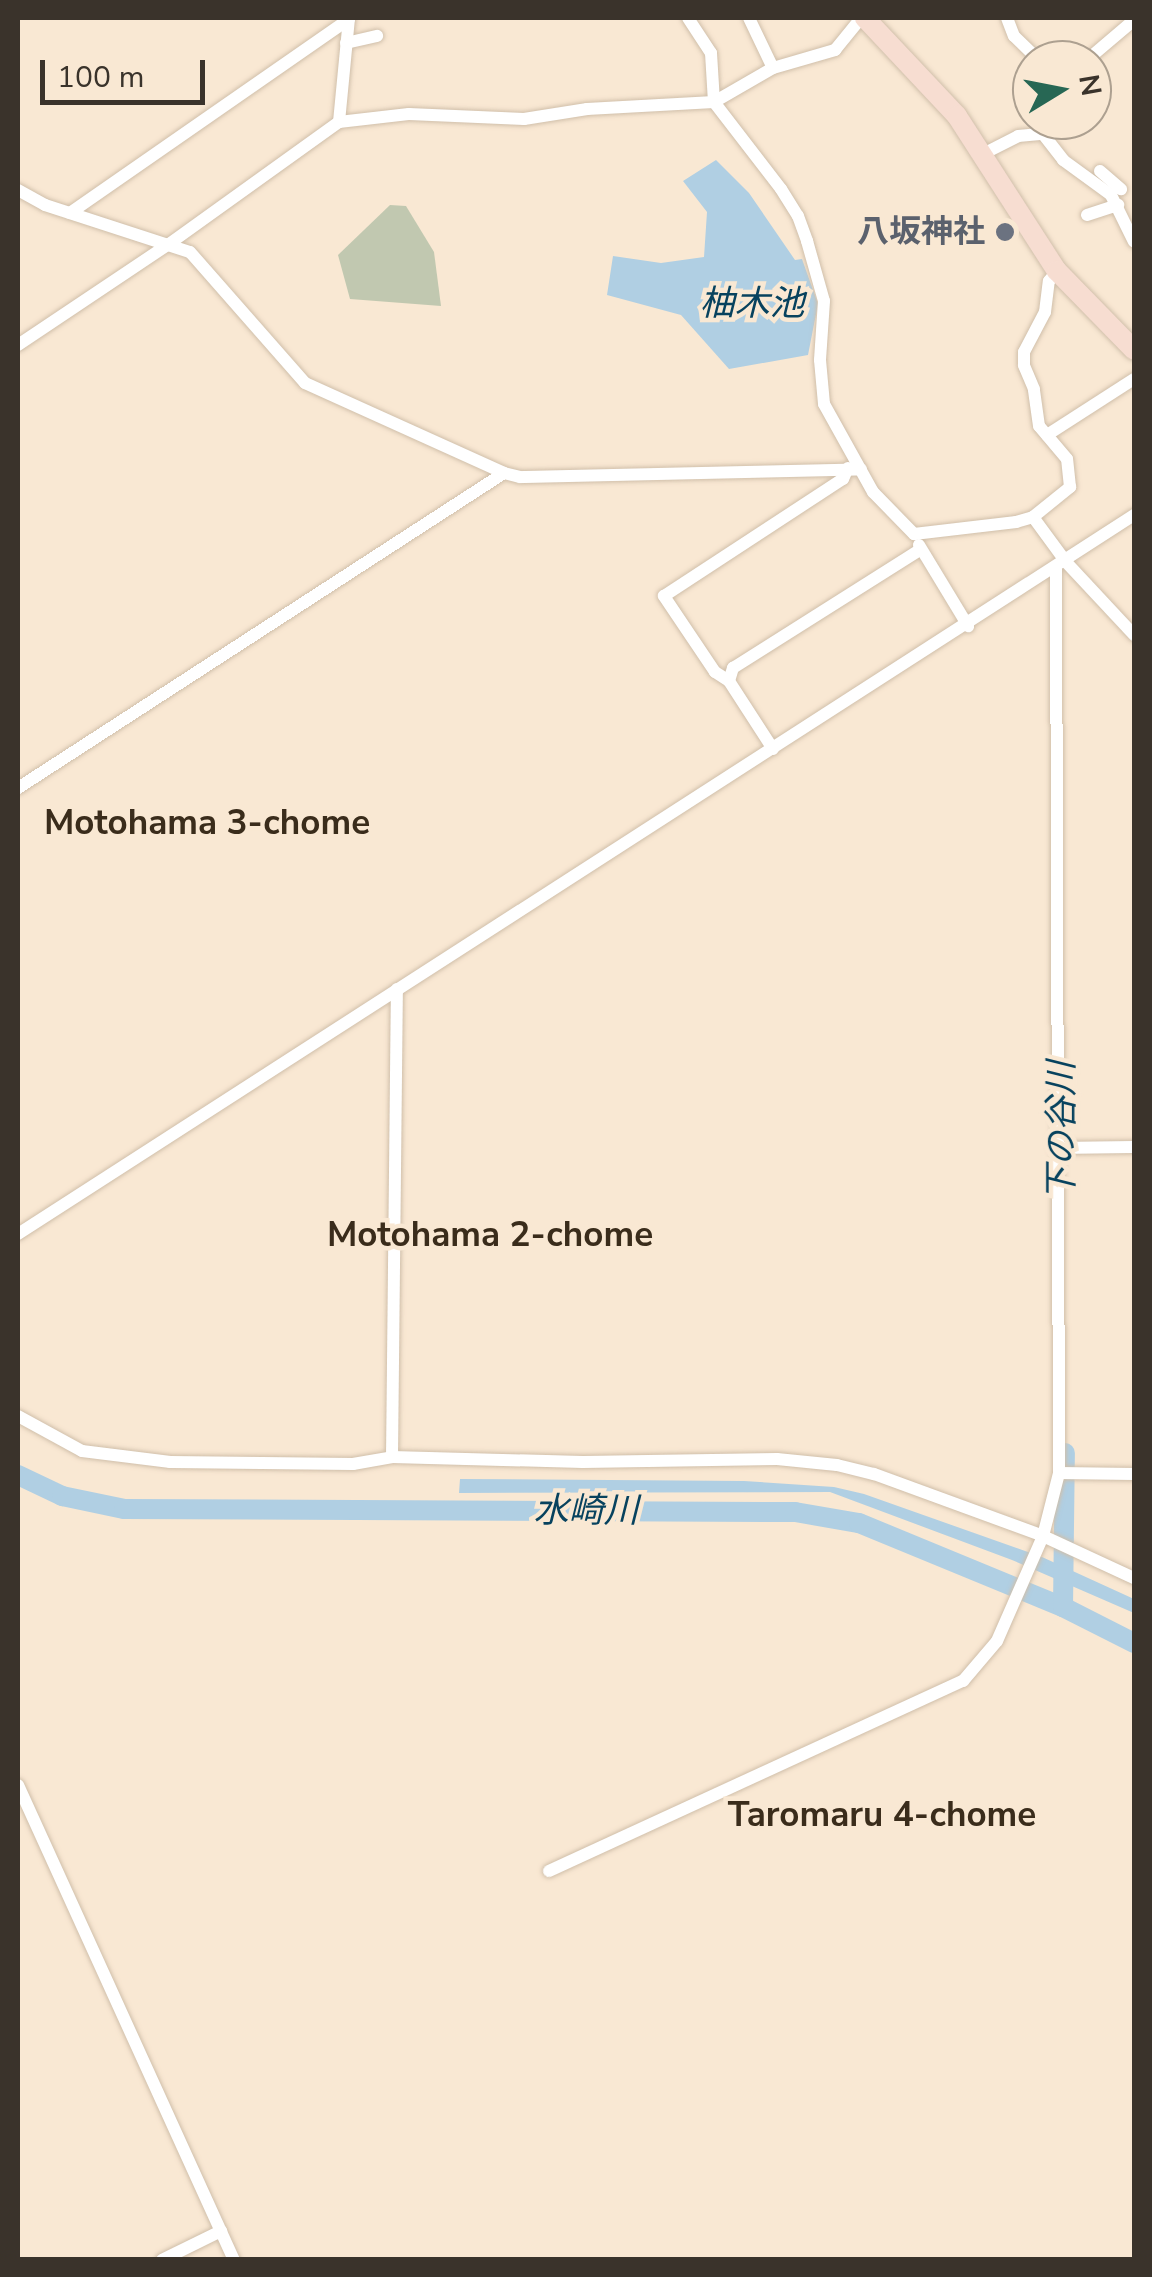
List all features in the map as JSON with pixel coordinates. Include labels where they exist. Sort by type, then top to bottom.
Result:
[{"type":"main road","points":[[863,18],[935,90],[983,154],[1056,270],[1134,350]]},
{"type":"street","points":[[340,122],[349,18]]},
{"type":"street","points":[[70,213],[349,18]]},
{"type":"street","points":[[688,18],[711,53],[714,102],[798,216],[824,301],[820,360],[824,404],[854,468],[914,534],[968,626]]},
{"type":"street","points":[[749,18],[773,68]]},
{"type":"street","points":[[18,345],[340,122],[410,114],[524,119],[587,109],[714,102],[773,68],[835,50],[863,18]]},
{"type":"street","points":[[1007,18],[1018,40]]},
{"type":"street","points":[[1110,40],[1134,20]]},
{"type":"street","points":[[346,43],[376,36]]},
{"type":"street","points":[[983,154],[1012,139]]},
{"type":"street","points":[[1048,140],[1063,160],[1121,193]]},
{"type":"street","points":[[1100,171],[1121,193],[1134,242]]},
{"type":"street","points":[[18,190],[70,213],[190,252],[305,383],[504,473],[520,477],[854,468]]},
{"type":"street","points":[[1088,214],[1121,193]]},
{"type":"street","points":[[914,534],[1033,517],[1070,486],[1068,459],[1040,426],[1024,352],[1045,312],[1049,281],[1056,270]]},
{"type":"street","points":[[1047,435],[1134,378]]},
{"type":"street","points":[[774,748],[730,681],[716,672],[664,596],[854,468]]},
{"type":"street","points":[[18,788],[504,473]]},
{"type":"street","points":[[18,1234],[1134,516]]},
{"type":"street","points":[[1033,517],[1061,566],[1134,635]]},
{"type":"street","points":[[730,681],[733,668],[922,549]]},
{"type":"street","points":[[549,1872],[963,1681],[983,1662],[1042,1539],[1063,1472],[1061,566]]},
{"type":"street","points":[[392,1457],[396,989]]},
{"type":"street","points":[[1062,1148],[1134,1147]]},
{"type":"street","points":[[18,1416],[72,1447],[112,1458],[353,1464],[392,1457],[583,1462],[777,1460],[837,1465],[874,1474],[1065,1545],[1134,1578]]},
{"type":"street","points":[[1063,1472],[1134,1474]]},
{"type":"street","points":[[18,1786],[234,2260]]},
{"type":"street","points":[[162,2260],[220,2231]]},
{"type":"green space","points":[[390,205],[406,206],[434,252],[441,306],[350,299],[338,255]]},
{"type":"water","name":"柚木池","points":[[716,160],[749,193],[795,260],[802,259],[818,304],[808,355],[729,369],[681,315],[607,295],[613,256],[661,263],[704,257],[707,212],[683,181]]},
{"type":"water","points":[[460,1479],[744,1481],[834,1487],[1042,1557],[1134,1599],[1134,1613],[1012,1560],[830,1492],[459,1493]]},
{"type":"waterway","name":"下の谷川","points":[[1063,1607],[1065,1453]]},
{"type":"waterway","name":"水崎川","points":[[18,1475],[62,1496],[124,1509],[795,1512],[859,1523],[1063,1607],[1134,1643]]},
{"type":"place","name":"八坂神社","points":[[1005,232]]},
{"type":"district","name":"Motohama 3-chome","points":[[207,823]]},
{"type":"district","name":"Motohama 2-chome","points":[[490,1235]]},
{"type":"district","name":"Taromaru 4-chome","points":[[882,1815]]}]
